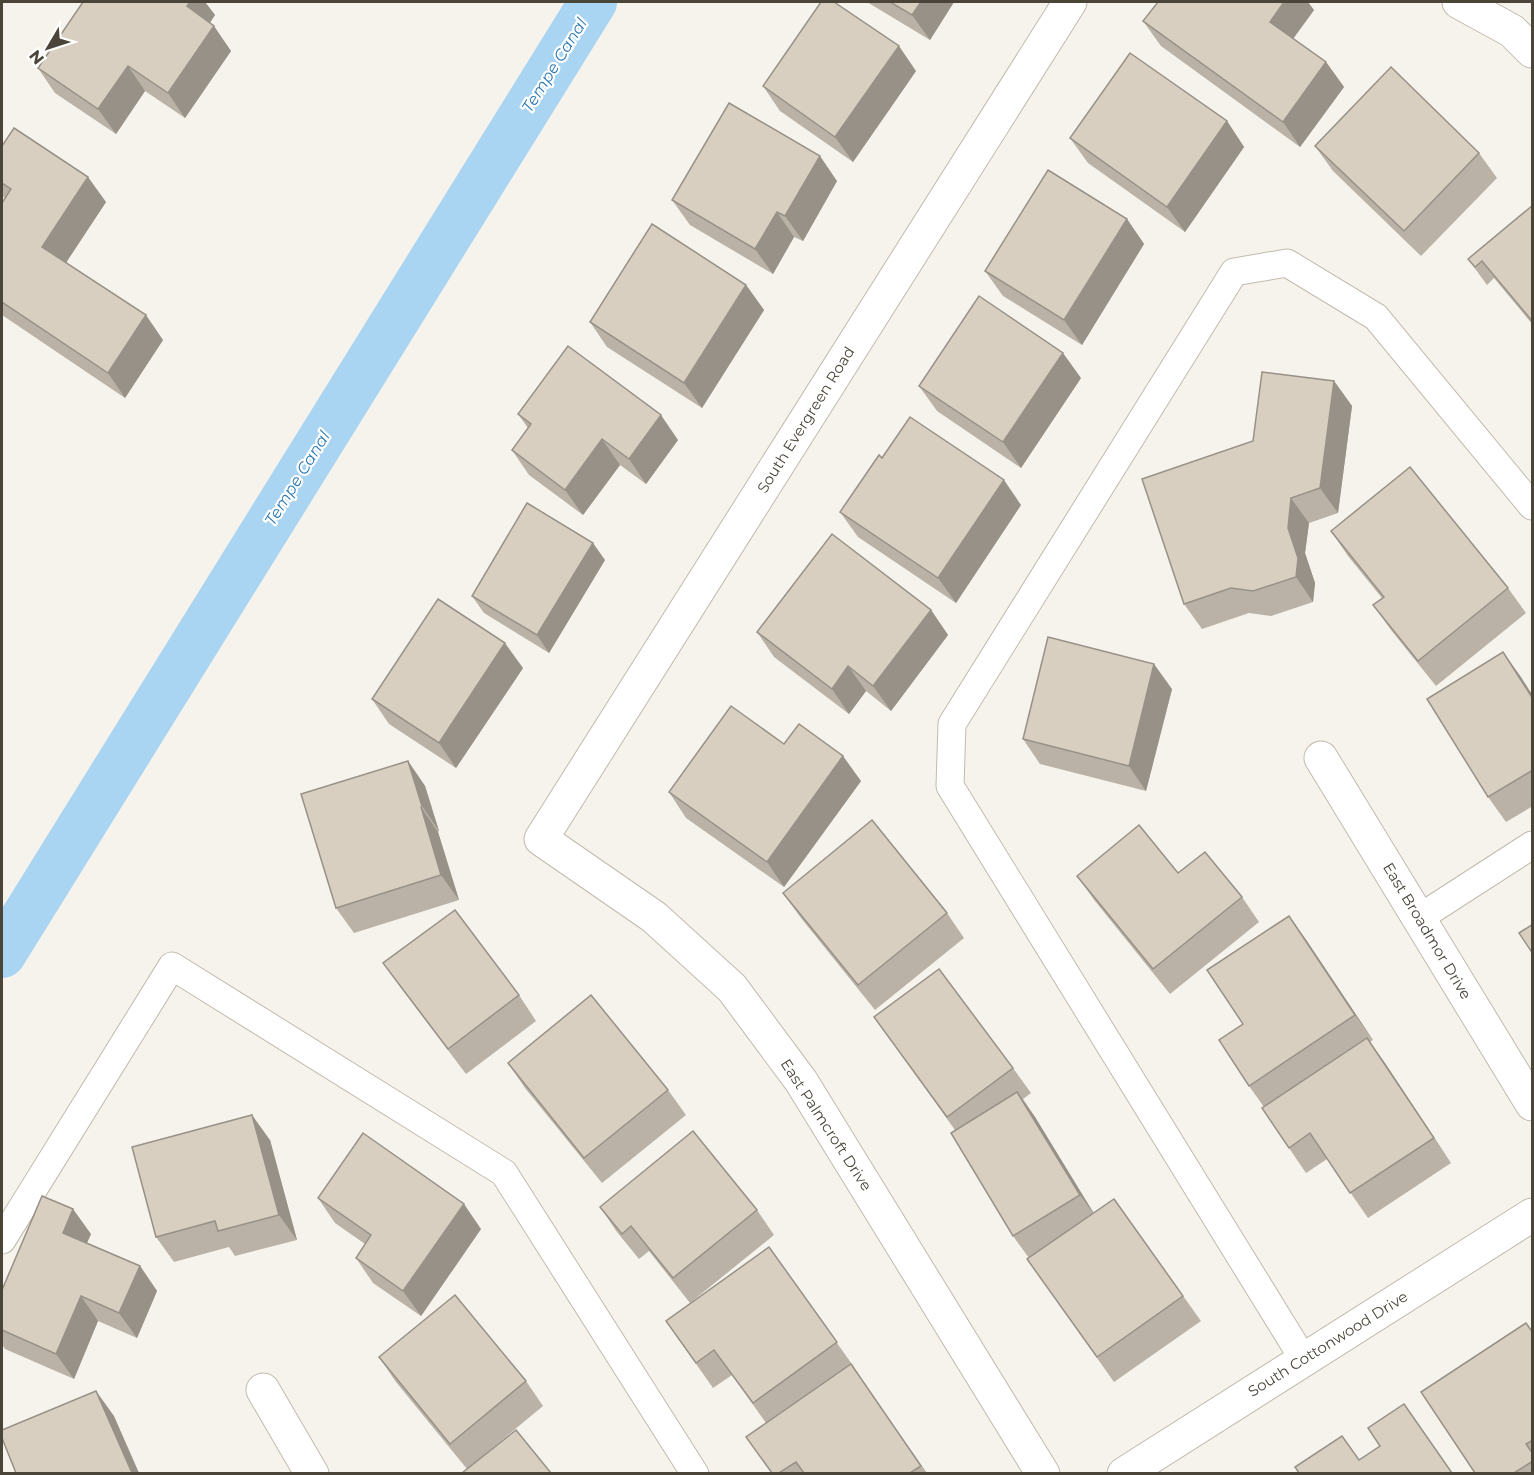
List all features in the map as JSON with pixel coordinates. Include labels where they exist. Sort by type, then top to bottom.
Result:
[{"type":"street","name":"South Evergreen Road","points":[[541,838],[1070,2]]},
{"type":"street","points":[[1459,2],[1512,31],[1533,51]]},
{"type":"street","name":"East Broadmor Drive","points":[[1321,758],[1533,1104]]},
{"type":"street","name":"East Palmcroft Drive","points":[[541,838],[654,917],[732,988],[801,1081],[1043,1473]]},
{"type":"street","name":"South Cottonwood Drive","points":[[1124,1473],[1533,1215]]},
{"type":"street","points":[[263,1390],[312,1473]]},
{"type":"lane","points":[[1304,1360],[950,786],[952,724],[1234,272],[1287,262],[1376,317],[1533,506]]},
{"type":"lane","points":[[1419,918],[1533,845]]},
{"type":"lane","points":[[2,1240],[172,966],[504,1173],[695,1473]]},
{"type":"building","points":[[83,2],[190,2],[187,6],[214,26],[168,93],[128,66],[98,109],[38,68]]},
{"type":"building","points":[[821,2],[834,2],[899,46],[835,137],[763,86]]},
{"type":"building","points":[[890,2],[921,2],[912,15]]},
{"type":"building","points":[[1158,2],[1284,2],[1270,22],[1326,62],[1283,122],[1143,21]]},
{"type":"building","points":[[1130,53],[1227,121],[1167,207],[1070,138]]},
{"type":"building","points":[[1391,67],[1479,153],[1404,231],[1315,146]]},
{"type":"building","points":[[729,103],[820,156],[785,216],[777,212],[755,249],[672,200]]},
{"type":"building","points":[[14,128],[88,177],[42,247],[146,315],[108,373],[2,302],[2,203],[11,189],[2,183],[2,146]]},
{"type":"building","points":[[1048,170],[1127,219],[1064,320],[985,271]]},
{"type":"building","points":[[1533,205],[1533,322],[1482,261],[1475,267],[1468,259]]},
{"type":"building","points":[[652,224],[746,285],[684,383],[590,322]]},
{"type":"building","points":[[979,296],[1063,353],[1003,442],[919,386]]},
{"type":"building","points":[[568,346],[661,415],[629,459],[602,439],[565,490],[512,450],[531,424],[518,414]]},
{"type":"building","points":[[1262,372],[1334,381],[1320,488],[1291,498],[1288,528],[1298,558],[1296,577],[1253,591],[1231,588],[1184,604],[1142,479],[1253,441]]},
{"type":"building","points":[[910,417],[1004,480],[938,578],[840,512],[879,455],[882,458]]},
{"type":"building","points":[[1410,467],[1508,588],[1418,661],[1373,605],[1384,597],[1331,531]]},
{"type":"building","points":[[527,503],[593,543],[537,635],[472,596]]},
{"type":"building","points":[[832,534],[931,610],[873,686],[848,666],[832,689],[757,632]]},
{"type":"building","points":[[438,599],[505,643],[439,743],[372,699]]},
{"type":"building","points":[[1048,637],[1154,664],[1129,766],[1023,739]]},
{"type":"building","points":[[1503,652],[1533,699],[1533,770],[1488,797],[1427,699]]},
{"type":"building","points":[[731,706],[784,744],[799,724],[843,756],[767,862],[669,792]]},
{"type":"building","points":[[408,761],[441,875],[336,908],[301,794]]},
{"type":"building","points":[[872,820],[947,913],[858,985],[783,893]]},
{"type":"building","points":[[1139,825],[1178,873],[1205,852],[1242,897],[1153,969],[1077,876]]},
{"type":"building","points":[[455,910],[519,995],[448,1049],[383,963]]},
{"type":"building","points":[[1289,916],[1355,1015],[1249,1086],[1219,1040],[1243,1024],[1207,970]]},
{"type":"building","points":[[1533,924],[1533,954],[1519,933]]},
{"type":"building","points":[[939,969],[1013,1068],[947,1117],[874,1017]]},
{"type":"building","points":[[591,995],[668,1090],[584,1158],[508,1063]]},
{"type":"building","points":[[1367,1038],[1434,1138],[1350,1193],[1310,1133],[1289,1148],[1262,1108]]},
{"type":"building","points":[[1017,1092],[1080,1195],[1013,1236],[951,1133]]},
{"type":"building","points":[[252,1115],[279,1215],[218,1231],[215,1221],[156,1237],[132,1147]]},
{"type":"building","points":[[693,1131],[757,1210],[673,1278],[631,1226],[622,1234],[600,1207]]},
{"type":"building","points":[[363,1133],[464,1204],[403,1291],[356,1258],[371,1235],[318,1198]]},
{"type":"building","points":[[42,1196],[73,1209],[63,1233],[140,1266],[119,1313],[81,1296],[56,1354],[2,1330],[2,1290]]},
{"type":"building","points":[[1114,1199],[1183,1296],[1097,1357],[1027,1259]]},
{"type":"building","points":[[769,1247],[837,1342],[753,1403],[714,1350],[696,1363],[666,1321]]},
{"type":"building","points":[[455,1295],[526,1381],[450,1444],[379,1357]]},
{"type":"building","points":[[1526,1323],[1533,1333],[1533,1440],[1526,1444],[1533,1454],[1533,1461],[1514,1473],[1475,1473],[1421,1392]]},
{"type":"building","points":[[851,1364],[921,1466],[910,1473],[804,1473],[796,1462],[779,1473],[772,1473],[746,1437]]},
{"type":"building","points":[[96,1391],[132,1473],[16,1473],[2,1438],[2,1430]]},
{"type":"building","points":[[1404,1404],[1452,1473],[1299,1473],[1295,1467],[1342,1436],[1359,1460],[1380,1446],[1368,1428]]},
{"type":"building","points":[[516,1430],[551,1473],[462,1473]]},
{"type":"waterway","name":"Tempe Canal","points":[[2,954],[593,2]]}]
